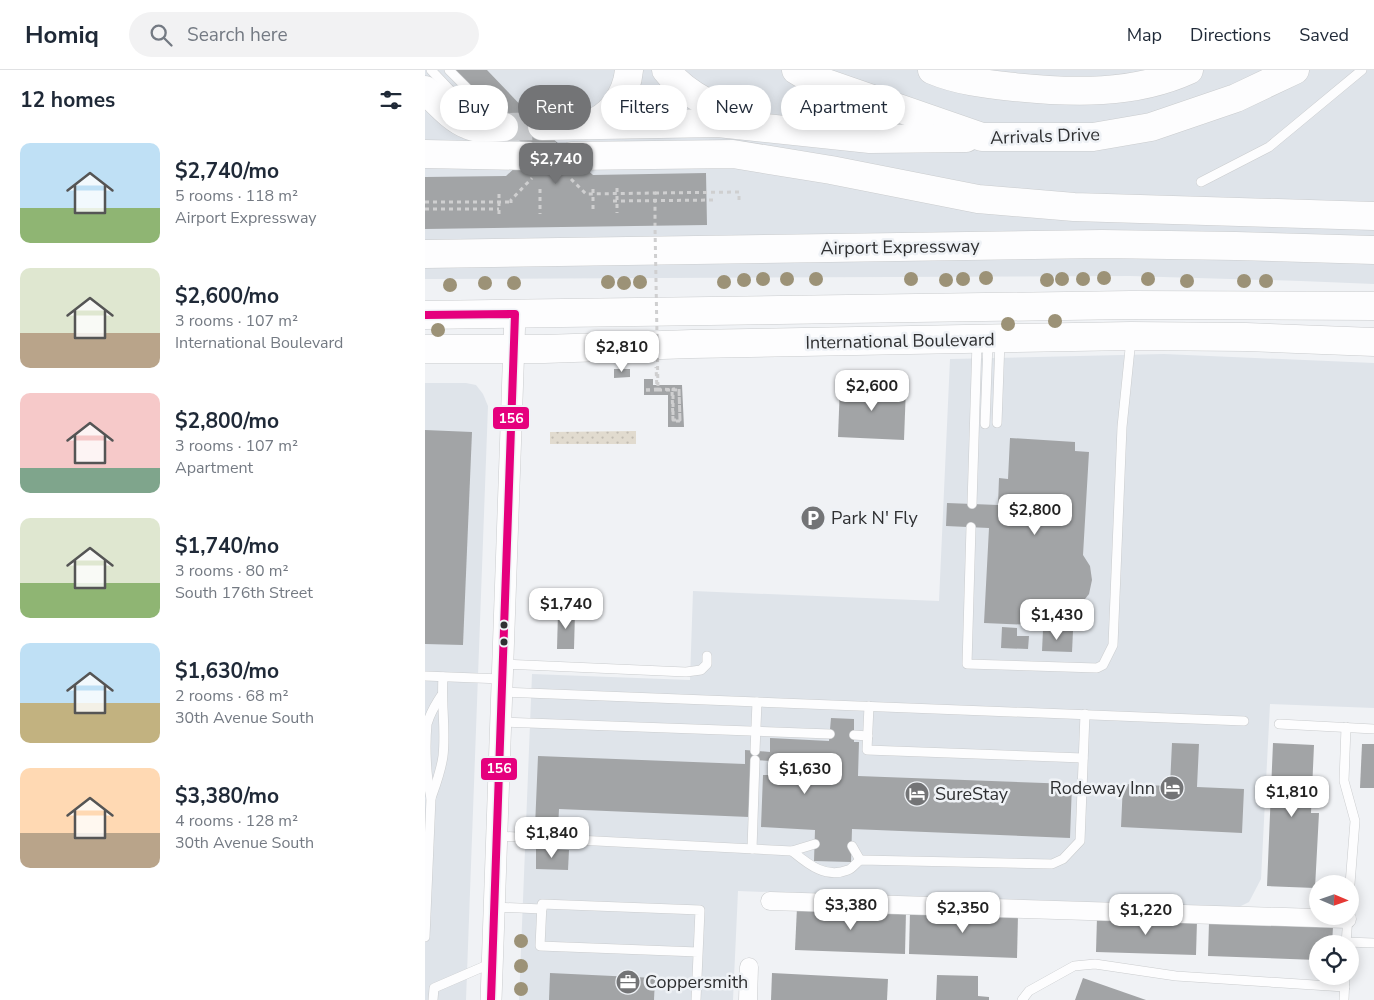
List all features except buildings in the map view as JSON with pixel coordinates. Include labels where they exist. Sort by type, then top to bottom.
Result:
[{"type":"main road","points":[[591,124],[601,120],[616,103],[626,85],[629,70]]},
{"type":"main road","points":[[666,70],[684,89],[697,98]]},
{"type":"main road","name":"Arrivals Drive","points":[[796,70],[806,76],[982,138],[1093,137],[1151,127],[1236,98],[1295,70]]},
{"type":"main road","points":[[931,70],[966,81],[1053,91],[1105,91],[1135,86],[1178,75],[1189,70]]},
{"type":"main road","points":[[425,90],[440,104]]},
{"type":"main road","points":[[591,126],[697,123]]},
{"type":"main road","points":[[771,129],[870,140],[982,138]]},
{"type":"main road","points":[[425,154],[533,164]]},
{"type":"main road","points":[[570,166],[733,154],[831,170],[939,192],[1025,204],[1374,216]]},
{"type":"main road","name":"Airport Expressway","points":[[425,254],[1102,244],[1370,250]]},
{"type":"main road","points":[[1131,304],[1131,336]]},
{"type":"main road","name":"International Boulevard","points":[[425,315],[1131,304],[1374,306]]},
{"type":"main road","name":"International Boulevard","points":[[425,349],[514,349],[1131,336],[1246,337],[1374,342]]},
{"type":"street","points":[[491,1000],[515,314]]},
{"type":"street","points":[[770,901],[1309,917]]},
{"type":"street","points":[[748,1000],[749,966]]},
{"type":"lane","points":[[431,70],[445,85]]},
{"type":"lane","points":[[449,70],[463,85]]},
{"type":"lane","points":[[1201,182],[1269,147],[1362,70]]},
{"type":"lane","points":[[971,527],[967,664],[1097,668],[1103,665],[1113,645],[1122,428],[1131,336]]},
{"type":"lane","points":[[989,339],[997,423]]},
{"type":"lane","points":[[985,424],[989,339]]},
{"type":"lane","points":[[972,504],[973,425],[989,339]]},
{"type":"lane","points":[[425,676],[502,678],[686,672],[701,670],[707,664],[707,656]]},
{"type":"lane","points":[[425,937],[431,798],[443,755],[444,727],[441,696],[443,677]]},
{"type":"lane","points":[[502,678],[757,702],[1244,721]]},
{"type":"lane","points":[[431,798],[425,753],[426,726],[441,696]]},
{"type":"lane","points":[[752,849],[757,702]]},
{"type":"lane","points":[[869,706],[867,750],[1083,758]]},
{"type":"lane","points":[[792,850],[812,868],[829,872],[849,870],[860,860],[1052,864],[1063,859],[1080,841],[1085,714]]},
{"type":"lane","points":[[501,722],[830,734]]},
{"type":"lane","points":[[1279,724],[1374,728]]},
{"type":"lane","points":[[1346,727],[1344,781],[1355,821],[1351,875]]},
{"type":"lane","points":[[854,736],[868,736]]},
{"type":"lane","points":[[497,836],[752,849],[792,850],[815,844]]},
{"type":"lane","points":[[852,846],[860,860]]},
{"type":"lane","points":[[697,1000],[700,910],[542,904],[540,946],[698,952]]},
{"type":"lane","points":[[494,907],[542,909]]},
{"type":"lane","points":[[1359,943],[1374,943]]},
{"type":"lane","points":[[433,1000],[434,988],[492,963]]},
{"type":"lane","points":[[1022,1000],[1029,991],[1074,966],[1095,964],[1176,976],[1345,986],[1344,1000]]},
{"type":"path","points":[[425,202],[511,203],[533,164]]},
{"type":"path","points":[[570,166],[586,194],[739,192],[739,200]]},
{"type":"path","points":[[617,188],[617,212]]},
{"type":"path","points":[[540,189],[540,214]]},
{"type":"path","points":[[593,189],[593,213]]},
{"type":"path","points":[[499,190],[499,214]]},
{"type":"path","points":[[655,193],[657,390]]},
{"type":"path","points":[[613,194],[616,201]]},
{"type":"path","points":[[616,201],[717,200]]},
{"type":"path","points":[[425,209],[499,209]]},
{"type":"path","points":[[656,367],[657,390]]},
{"type":"path","points":[[646,390],[657,390],[679,390],[679,420],[673,420],[673,390],[679,389],[680,421],[673,421],[673,390],[657,390]]},
{"type":"shaded area","points":[[425,70],[1374,70],[1374,284],[1130,276],[425,279]]},
{"type":"shaded area","points":[[1164,354],[1374,363],[1374,708],[1270,704],[1261,879],[1249,902],[1233,910],[1091,903],[738,891],[733,1000],[519,1000],[532,674],[690,680],[693,591],[939,601],[950,359]]},
{"type":"shaded area","points":[[425,383],[466,383],[476,385],[483,394],[488,406],[466,1000],[425,1000]]},
{"type":"shaded area","points":[[636,431],[636,444],[550,444],[550,432]]},
{"type":"tunnel","points":[[508,127],[518,127]]},
{"type":"tunnel","points":[[528,156],[572,156]]},
{"type":"transit line","name":"156","points":[[425,315],[515,314],[491,1000]]},
{"type":"place","name":"Park N' Fly","points":[[813,518]]},
{"type":"place","name":"Rodeway Inn","points":[[1172,788]]},
{"type":"place","name":"SureStay","points":[[917,794]]},
{"type":"place","name":"Coppersmith","points":[[628,982]]}]
